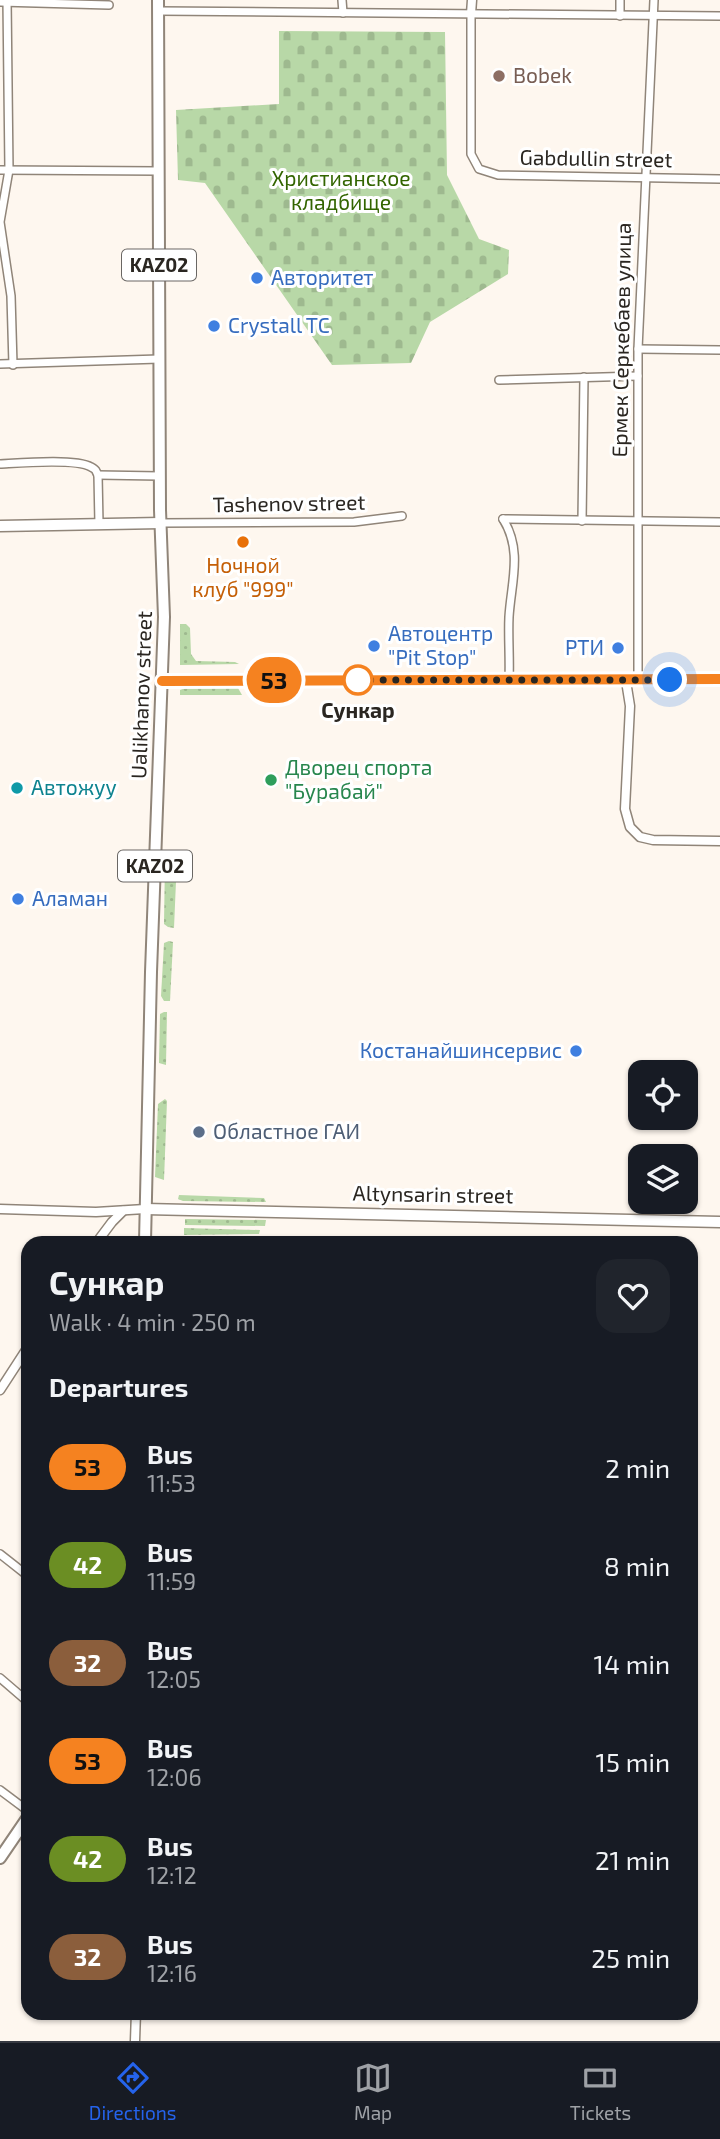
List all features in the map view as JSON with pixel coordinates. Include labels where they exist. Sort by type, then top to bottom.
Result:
[{"type":"highway","name":"KАZ02","points":[[159,5],[159,359]]},
{"type":"highway","name":"KАZ02","points":[[159,106],[162,120],[161,523]]},
{"type":"highway","name":"Ualikhanov street","points":[[145,1236],[150,972],[164,617],[159,476],[159,359]]},
{"type":"highway","points":[[0,1858],[21,1827]]},
{"type":"main road","points":[[0,526],[161,523]]},
{"type":"main road","name":"Altynsarin street","points":[[145,1209],[720,1222]]},
{"type":"street","points":[[342,0],[343,13]]},
{"type":"street","points":[[471,14],[472,0]]},
{"type":"street","points":[[620,0],[620,16]]},
{"type":"street","name":"Ермек Серкебаев улица","points":[[638,680],[638,349],[654,0]]},
{"type":"street","points":[[13,365],[11,296],[0,222],[4,170],[4,1],[109,5]]},
{"type":"street","points":[[159,5],[343,13],[720,16]]},
{"type":"street","name":"Gabdullin street","points":[[471,14],[471,154],[475,164],[484,172],[498,175],[720,179]]},
{"type":"street","points":[[4,170],[158,172]]},
{"type":"street","points":[[638,349],[720,351]]},
{"type":"street","points":[[0,364],[159,359]]},
{"type":"street","points":[[499,380],[638,376]]},
{"type":"street","points":[[582,521],[584,377]]},
{"type":"street","points":[[0,464],[88,465],[98,475],[99,524]]},
{"type":"street","points":[[98,475],[159,476]]},
{"type":"street","name":"Tashenov street","points":[[161,523],[354,522],[402,516]]},
{"type":"street","points":[[509,679],[509,618],[515,555],[512,537],[503,519],[720,522]]},
{"type":"street","points":[[162,681],[720,679]]},
{"type":"street","points":[[626,681],[630,706],[625,809],[627,821],[634,832],[653,840],[720,841]]},
{"type":"street","points":[[0,1209],[145,1209]]},
{"type":"street","points":[[101,1236],[123,1211]]},
{"type":"street","points":[[0,1390],[21,1358]]},
{"type":"street","points":[[0,1554],[21,1570]]},
{"type":"street","points":[[0,1678],[21,1696]]},
{"type":"street","points":[[0,1790],[21,1806]]},
{"type":"street","points":[[135,2041],[136,2020]]},
{"type":"green space","name":"Христианское кладбище","points":[[279,31],[445,32],[447,175],[479,239],[509,250],[508,274],[430,322],[411,363],[332,365],[205,183],[178,180],[176,110],[279,104]]},
{"type":"green space","points":[[180,624],[186,624],[190,628],[191,654],[196,661],[239,664],[180,665]]},
{"type":"green space","points":[[238,688],[242,695],[180,695],[180,690]]},
{"type":"green space","points":[[174,850],[174,857],[177,858],[174,928],[164,924],[165,859],[169,851]]},
{"type":"green space","points":[[173,942],[170,1001],[164,1001],[161,996],[164,943]]},
{"type":"green space","points":[[167,1012],[166,1065],[159,1063],[160,1014]]},
{"type":"green space","points":[[165,1099],[164,1180],[155,1177],[158,1104]]},
{"type":"green space","points":[[179,1195],[264,1198],[266,1202],[183,1201],[178,1199]]},
{"type":"green space","points":[[185,1219],[266,1220],[265,1226],[185,1225]]},
{"type":"green space","points":[[184,1228],[260,1230],[259,1234],[184,1235]]},
{"type":"bus line","name":"53","points":[[162,681],[720,679]]},
{"type":"place","name":"Bobek","points":[[499,76]]},
{"type":"place","name":"Авторитет","points":[[257,278]]},
{"type":"place","name":"Crystall TC","points":[[214,326]]},
{"type":"place","name":"Ночной клуб \"999\"","points":[[243,542]]},
{"type":"place","name":"Автоцентр \"Pit Stop\"","points":[[374,646]]},
{"type":"place","name":"РТИ","points":[[618,648]]},
{"type":"place","name":"Сункар","points":[[358,680]]},
{"type":"place","name":"Дворец спорта \"Бурабай\"","points":[[271,780]]},
{"type":"place","name":"Автожуу","points":[[17,788]]},
{"type":"place","name":"Аламан","points":[[18,899]]},
{"type":"place","name":"Костанайшинсервис","points":[[576,1051]]},
{"type":"place","name":"Областное ГАИ","points":[[199,1132]]},
{"type":"route","points":[[358,680],[670,680]]}]
